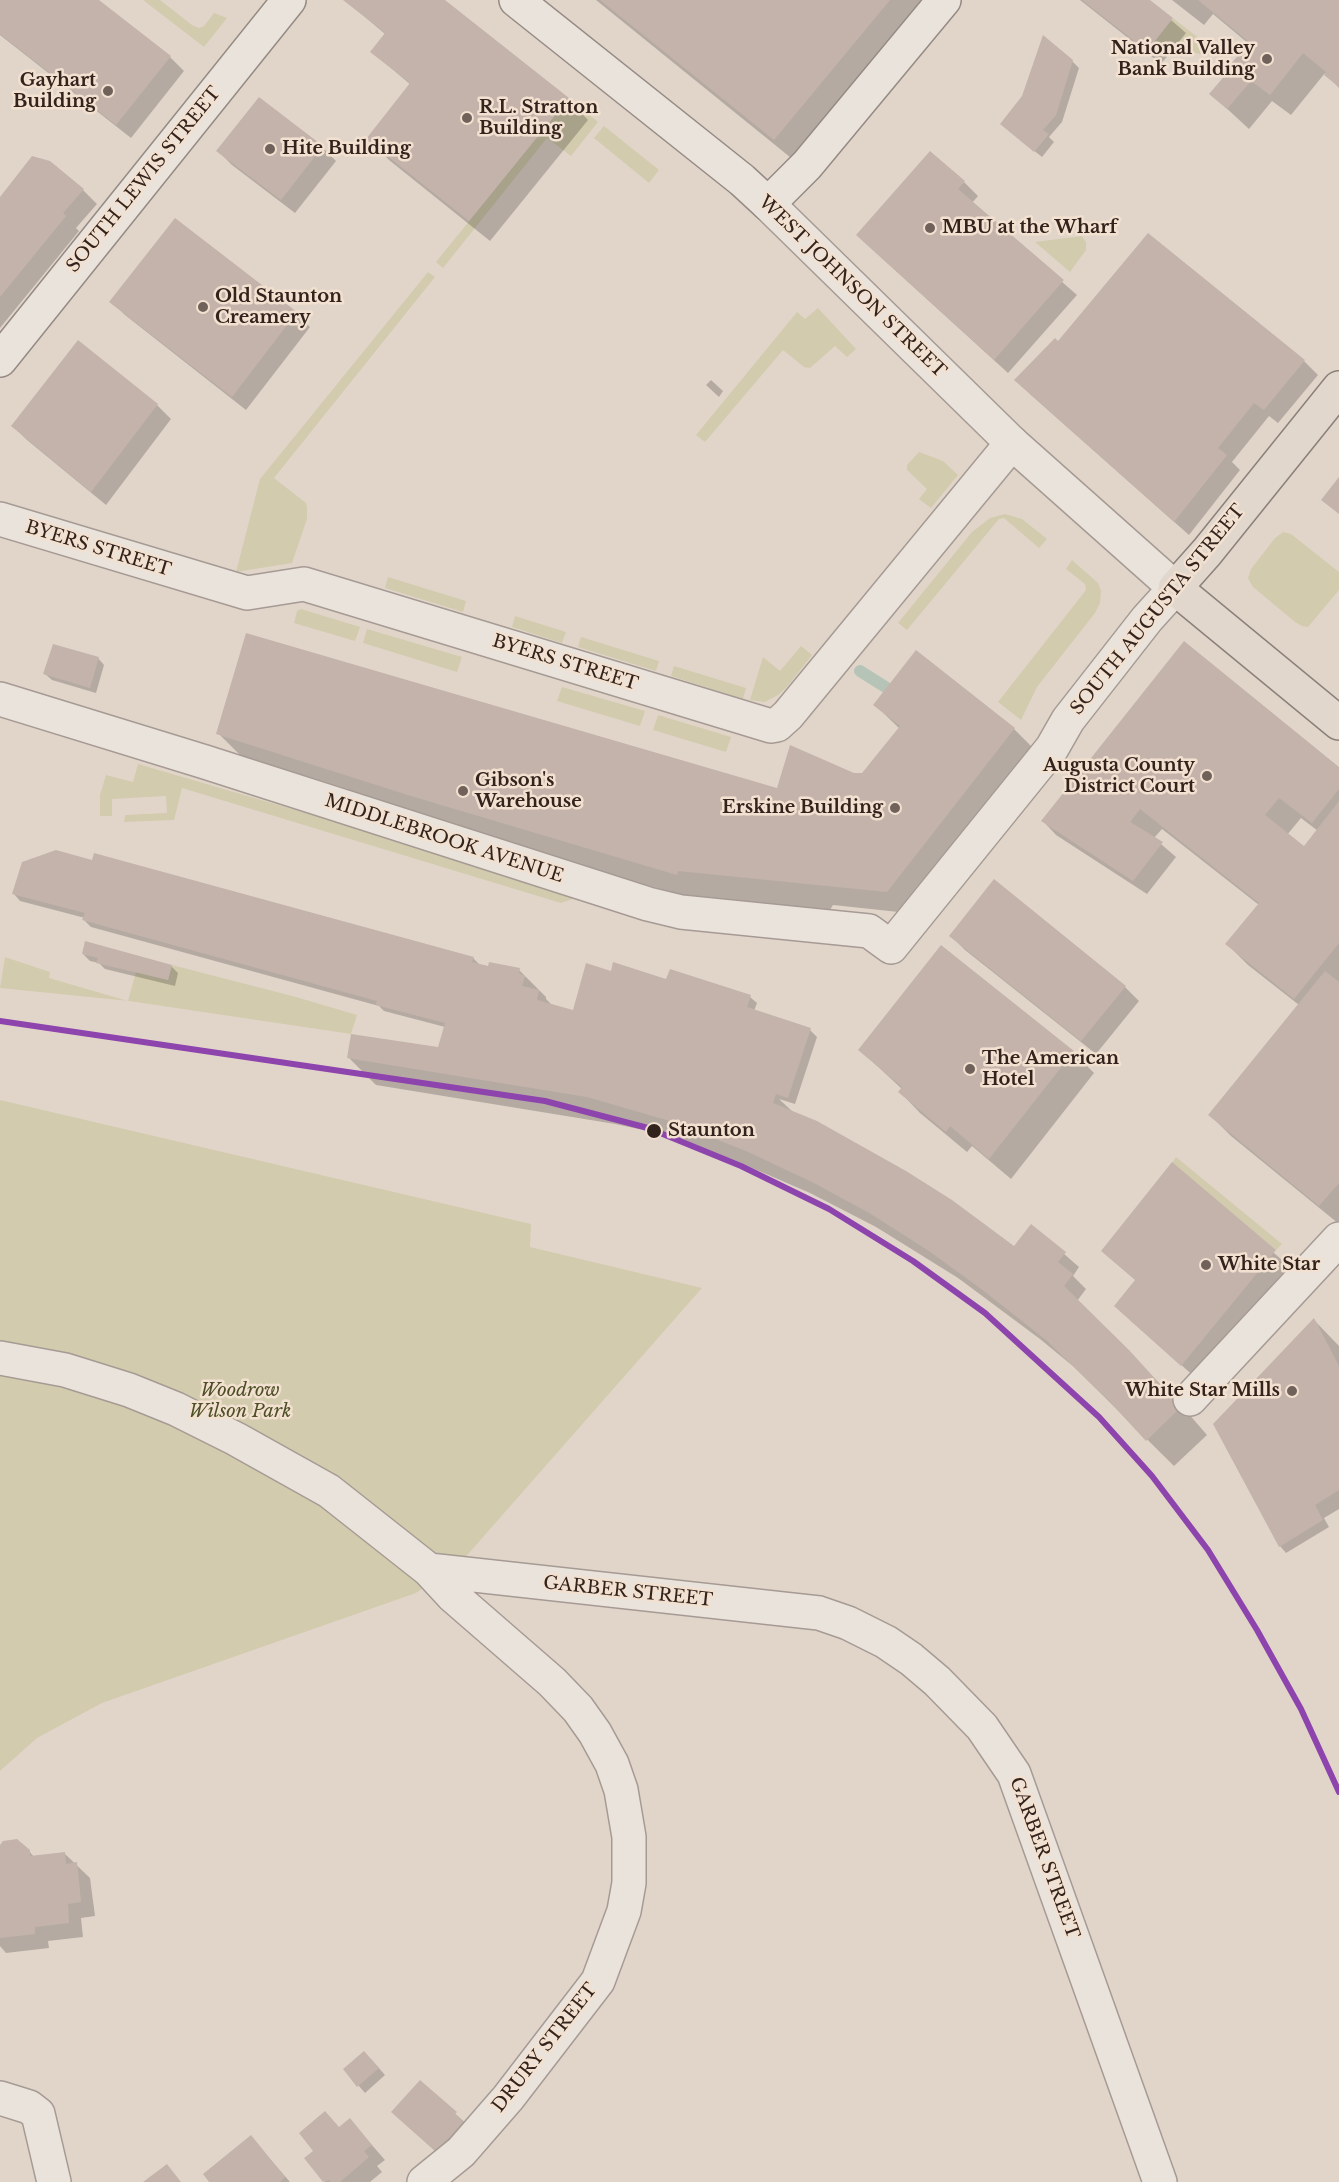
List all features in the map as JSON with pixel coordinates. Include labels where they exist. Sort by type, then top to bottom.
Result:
[{"type":"main road","name":"SOUTH AUGUSTA STREET","points":[[1175,588],[1207,552],[1339,388]]},
{"type":"main road","points":[[1175,588],[1339,723]]},
{"type":"street","name":"SOUTH LEWIS STREET","points":[[0,360],[289,0]]},
{"type":"street","name":"WEST JOHNSON STREET","points":[[516,0],[742,180],[1012,444],[1175,588]]},
{"type":"street","points":[[768,204],[807,165],[944,0]]},
{"type":"street","name":"BYERS STREET","points":[[0,519],[248,592],[304,584],[771,726],[777,725],[788,715],[1012,444]]},
{"type":"street","name":"SOUTH AUGUSTA STREET","points":[[891,947],[1052,748],[1068,720],[1147,619],[1175,588]]},
{"type":"street","name":"MIDDLEBROOK AVENUE","points":[[0,699],[648,904],[681,912],[869,931],[891,947]]},
{"type":"street","points":[[1190,1399],[1334,1255]]},
{"type":"street","name":"DRURY STREET","points":[[0,1358],[65,1370],[129,1390],[176,1409],[236,1439],[329,1491],[429,1570],[453,1596],[552,1682],[578,1709],[595,1733],[612,1764],[621,1790],[630,1857],[629,1883],[624,1911],[598,1981],[485,2125],[461,2152],[424,2182]]},
{"type":"street","name":"GARBER STREET","points":[[429,1570],[819,1613],[886,1642],[911,1659],[937,1681],[982,1727],[1014,1774],[1160,2182]]},
{"type":"street","points":[[0,2098],[29,2107],[38,2114],[54,2182]]},
{"type":"green space","points":[[143,0],[160,0],[199,28],[204,26],[214,13],[227,18],[204,47]]},
{"type":"green space","points":[[1173,18],[1223,57],[1150,47]]},
{"type":"green space","points":[[569,98],[598,122],[571,156],[547,138],[443,268],[436,262]]},
{"type":"green space","points":[[604,126],[659,170],[649,183],[594,138]]},
{"type":"green space","points":[[1082,236],[1086,242],[1086,250],[1070,272],[1035,242]]},
{"type":"green space","points":[[428,272],[435,277],[274,478],[306,503],[307,507],[307,519],[292,563],[236,572],[260,479]]},
{"type":"green space","points":[[818,308],[856,349],[847,357],[835,346],[810,368],[804,367],[783,350],[705,442],[696,435],[797,312],[805,319]]},
{"type":"green space","points":[[919,452],[943,461],[958,475],[931,508],[919,499],[927,489],[907,470],[907,465]]},
{"type":"green space","points":[[1005,514],[1022,519],[1047,539],[1039,548],[1004,518],[999,519],[907,630],[898,623],[972,532],[990,518]]},
{"type":"green space","points":[[1283,532],[1291,534],[1339,572],[1339,590],[1308,627],[1295,622],[1253,587],[1248,578],[1251,569],[1275,538]]},
{"type":"green space","points":[[1072,560],[1098,583],[1101,591],[1100,603],[1095,613],[1037,687],[1021,720],[998,702],[1086,590],[1085,584],[1066,569]]},
{"type":"green space","points":[[388,577],[466,601],[463,612],[385,588]]},
{"type":"green space","points":[[301,609],[360,627],[355,641],[294,623],[297,611]]},
{"type":"green space","points":[[515,616],[566,632],[562,643],[512,627]]},
{"type":"green space","points":[[367,629],[462,657],[457,672],[363,643]]},
{"type":"green space","points":[[581,637],[659,661],[656,671],[578,647]]},
{"type":"green space","points":[[801,646],[812,655],[786,688],[765,702],[750,700],[763,657],[780,671]]},
{"type":"green space","points":[[674,666],[746,688],[743,699],[671,676]]},
{"type":"green space","points":[[562,687],[645,711],[640,726],[557,701]]},
{"type":"green space","points":[[658,715],[731,737],[726,752],[653,730]]},
{"type":"green space","points":[[138,764],[350,826],[578,897],[561,903],[182,788],[174,820],[124,822],[125,815],[167,813],[166,796],[112,799],[112,816],[100,816],[100,795],[106,775],[133,782]]},
{"type":"green space","points":[[5,957],[50,972],[49,978],[127,1001],[0,988]]},
{"type":"green space","points":[[172,965],[357,1015],[351,1034],[128,1001],[136,972],[168,980]]},
{"type":"green space","name":"Woodrow Wilson Park","points":[[0,1100],[531,1224],[530,1247],[702,1288],[462,1561],[416,1593],[102,1703],[37,1738],[0,1771]]},
{"type":"green space","points":[[1176,1157],[1282,1244],[1276,1250],[1172,1163]]},
{"type":"building","name":"Gayhart Building","points":[[0,0],[99,0],[171,56],[116,125],[0,34]]},
{"type":"building","name":"R.L. Stratton Building","points":[[343,0],[445,0],[569,98],[469,221],[366,139],[410,83],[370,52],[385,33]]},
{"type":"building","points":[[600,0],[890,0],[774,140]]},
{"type":"building","points":[[1082,0],[1150,0],[1173,18],[1147,51]]},
{"type":"building","name":"National Valley Bank Building","points":[[1198,0],[1339,0],[1339,87],[1324,75],[1326,72],[1303,53],[1270,95],[1251,81],[1227,109],[1209,94],[1233,66],[1231,64],[1249,42]]},
{"type":"building","points":[[1043,35],[1073,60],[1056,115],[1043,130],[1049,134],[1034,152],[1000,124],[1022,96]]},
{"type":"building","name":"Hite Building","points":[[259,97],[323,146],[281,200],[216,151]]},
{"type":"building","points":[[930,151],[965,181],[958,189],[1064,280],[994,360],[856,235]]},
{"type":"building","points":[[32,156],[50,161],[84,189],[63,213],[66,216],[0,297],[0,197]]},
{"type":"building","name":"Old Staunton Creamery","points":[[175,218],[297,312],[232,397],[109,302]]},
{"type":"building","points":[[1148,233],[1305,360],[1264,410],[1254,403],[1218,448],[1227,455],[1174,522],[1014,380],[1055,338],[1058,341]]},
{"type":"building","points":[[78,340],[158,404],[91,492],[11,426]]},
{"type":"building","points":[[1339,477],[1339,514],[1321,500]]},
{"type":"building","points":[[246,633],[777,788],[790,745],[854,773],[862,773],[900,726],[873,705],[916,650],[1015,728],[887,892],[678,871],[677,875],[411,796],[216,734]]},
{"type":"building","name":"Augusta County District Court","points":[[1184,641],[1339,767],[1339,789],[1312,823],[1279,798],[1265,815],[1304,846],[1339,801],[1339,943],[1294,999],[1225,944],[1259,903],[1140,809],[1130,822],[1163,842],[1133,881],[1041,821]]},
{"type":"building","points":[[53,644],[99,657],[90,688],[43,674]]},
{"type":"building","points":[[56,850],[92,860],[94,853],[474,957],[472,962],[488,966],[489,962],[520,968],[519,973],[525,976],[522,986],[539,990],[537,1000],[573,1010],[586,963],[611,971],[613,962],[666,979],[670,969],[751,995],[747,1007],[811,1028],[788,1098],[776,1094],[773,1103],[817,1121],[906,1171],[952,1200],[1014,1246],[1031,1224],[1066,1252],[1058,1262],[1073,1274],[1064,1286],[1129,1350],[1181,1407],[1146,1441],[1108,1400],[1046,1340],[929,1251],[871,1214],[814,1183],[746,1151],[670,1121],[587,1097],[347,1058],[351,1034],[438,1047],[445,1023],[376,1005],[377,1001],[82,920],[85,913],[12,894],[22,862]]},
{"type":"building","points":[[994,879],[1126,986],[1081,1041],[949,936]]},
{"type":"building","points":[[85,941],[172,965],[168,980],[96,963],[98,958],[82,954]]},
{"type":"building","name":"The American Hotel","points":[[941,945],[1074,1051],[989,1159],[950,1126],[946,1132],[898,1092],[902,1087],[858,1050]]},
{"type":"building","points":[[1325,971],[1339,982],[1339,1183],[1319,1206],[1208,1115]]},
{"type":"building","name":"White Star","points":[[1172,1162],[1276,1250],[1181,1366],[1114,1306],[1135,1280],[1101,1251]]},
{"type":"building","name":"White Star Mills","points":[[1314,1318],[1339,1366],[1339,1490],[1315,1505],[1323,1520],[1279,1547],[1213,1424]]},
{"type":"building","points":[[17,1839],[30,1850],[30,1856],[65,1852],[66,1864],[77,1862],[81,1902],[68,1904],[69,1923],[35,1927],[35,1934],[0,1938],[0,1845],[3,1841]]},
{"type":"building","points":[[364,2051],[379,2068],[357,2087],[343,2069]]},
{"type":"building","points":[[420,2080],[457,2112],[455,2114],[463,2122],[436,2152],[391,2112]]},
{"type":"building","points":[[325,2111],[339,2127],[350,2118],[372,2145],[364,2151],[369,2157],[340,2182],[329,2180],[323,2182],[304,2158],[313,2151],[299,2133]]},
{"type":"building","points":[[251,2135],[285,2177],[280,2182],[209,2182],[203,2174]]},
{"type":"building","points":[[167,2164],[181,2182],[143,2182]]},
{"type":"waterway","points":[[860,671],[887,688]]},
{"type":"transit line","points":[[0,1021],[545,1101],[648,1128],[741,1166],[829,1209],[913,1261],[985,1313],[1099,1417],[1152,1476],[1208,1550],[1257,1630],[1301,1709],[1339,1792]]},
{"type":"place","name":"National Valley Bank Building","points":[[1267,59]]},
{"type":"place","name":"Gayhart Building","points":[[108,91]]},
{"type":"place","name":"R.L. Stratton Building","points":[[467,118]]},
{"type":"place","name":"Hite Building","points":[[270,149]]},
{"type":"place","name":"MBU at the Wharf","points":[[930,228]]},
{"type":"place","name":"Old Staunton Creamery","points":[[203,307]]},
{"type":"place","name":"Augusta County District Court","points":[[1207,776]]},
{"type":"place","name":"Gibson's Warehouse","points":[[463,791]]},
{"type":"place","name":"Erskine Building","points":[[895,808]]},
{"type":"place","name":"The American Hotel","points":[[970,1069]]},
{"type":"place","name":"Staunton","points":[[654,1131]]},
{"type":"place","name":"White Star","points":[[1206,1265]]},
{"type":"place","name":"White Star Mills","points":[[1292,1391]]}]
